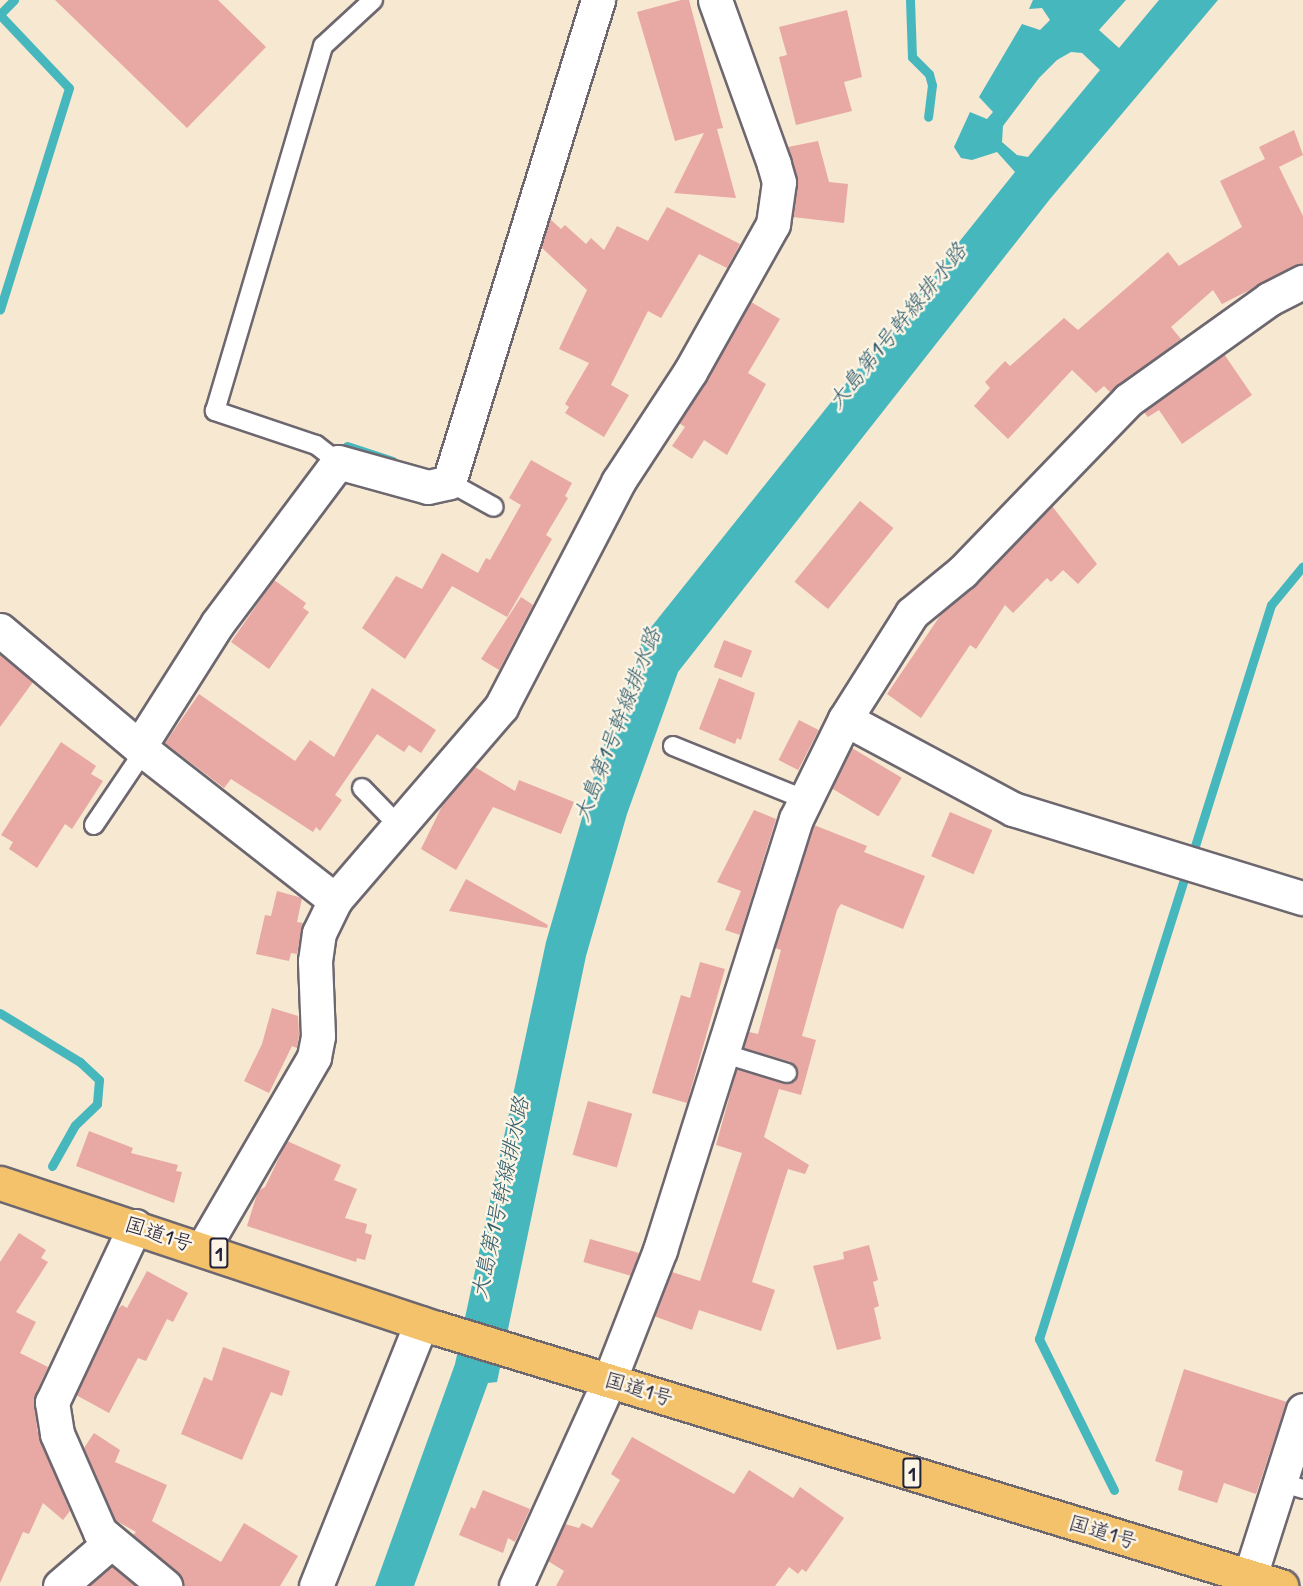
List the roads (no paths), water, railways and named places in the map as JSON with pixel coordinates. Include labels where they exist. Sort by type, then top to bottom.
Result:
[{"type":"highway","name":"国道1号","points":[[0,1183],[203,1248],[429,1325],[1281,1586]]},
{"type":"street","points":[[141,749],[217,624],[338,462],[428,487],[449,482],[598,0]]},
{"type":"street","points":[[203,1248],[314,1057],[318,1036],[315,961],[319,933],[335,900],[501,707],[618,482],[690,372],[773,224],[778,182],[774,164],[715,0]]},
{"type":"street","points":[[516,1586],[609,1381],[660,1250],[722,1053],[806,800],[845,719],[912,613],[962,572],[1128,400],[1269,299],[1303,282]]},
{"type":"street","points":[[0,630],[141,749],[335,900]]},
{"type":"street","points":[[845,719],[1013,809],[1303,898]]},
{"type":"street","points":[[135,1226],[52,1402],[57,1434],[100,1532],[165,1586]]},
{"type":"street","points":[[316,1586],[429,1325]]},
{"type":"street","points":[[1250,1576],[1292,1486],[1303,1410]]},
{"type":"street","points":[[60,1586],[111,1542]]},
{"type":"lane","points":[[338,462],[316,445],[215,411],[323,46],[373,0]]},
{"type":"lane","points":[[449,482],[494,507]]},
{"type":"lane","points":[[673,746],[806,800]]},
{"type":"lane","points":[[94,825],[141,749]]},
{"type":"lane","points":[[362,788],[399,826]]},
{"type":"lane","points":[[722,1053],[787,1073]]},
{"type":"water","name":"大島第1号幹線排水路","points":[[1033,0],[1126,0],[1099,30],[1119,48],[1159,0],[1218,0],[1050,199],[678,672],[627,814],[586,956],[497,1382],[488,1383],[414,1586],[375,1586],[455,1364],[546,942],[600,756],[644,636],[1015,172],[997,152],[972,160],[961,158],[954,147],[970,112],[987,119],[993,112],[979,97],[1022,24],[1040,30],[1050,20],[1042,8],[1029,9]],"holes":[[[1071,52],[1082,53],[1100,70],[1028,157],[1017,155],[1002,142],[1003,126],[1039,78],[1057,60]]]},
{"type":"waterway","points":[[0,14],[14,0]]},
{"type":"waterway","points":[[910,0],[912,57],[929,74],[932,85],[928,117]]},
{"type":"waterway","points":[[0,15],[69,88],[0,309]]},
{"type":"waterway","points":[[347,446],[393,461]]},
{"type":"waterway","points":[[1194,849],[1271,605],[1303,566]]},
{"type":"waterway","points":[[1114,1490],[1039,1339],[1183,882]]},
{"type":"waterway","points":[[0,1013],[80,1062],[99,1080],[97,1104],[75,1125],[52,1166]]}]
